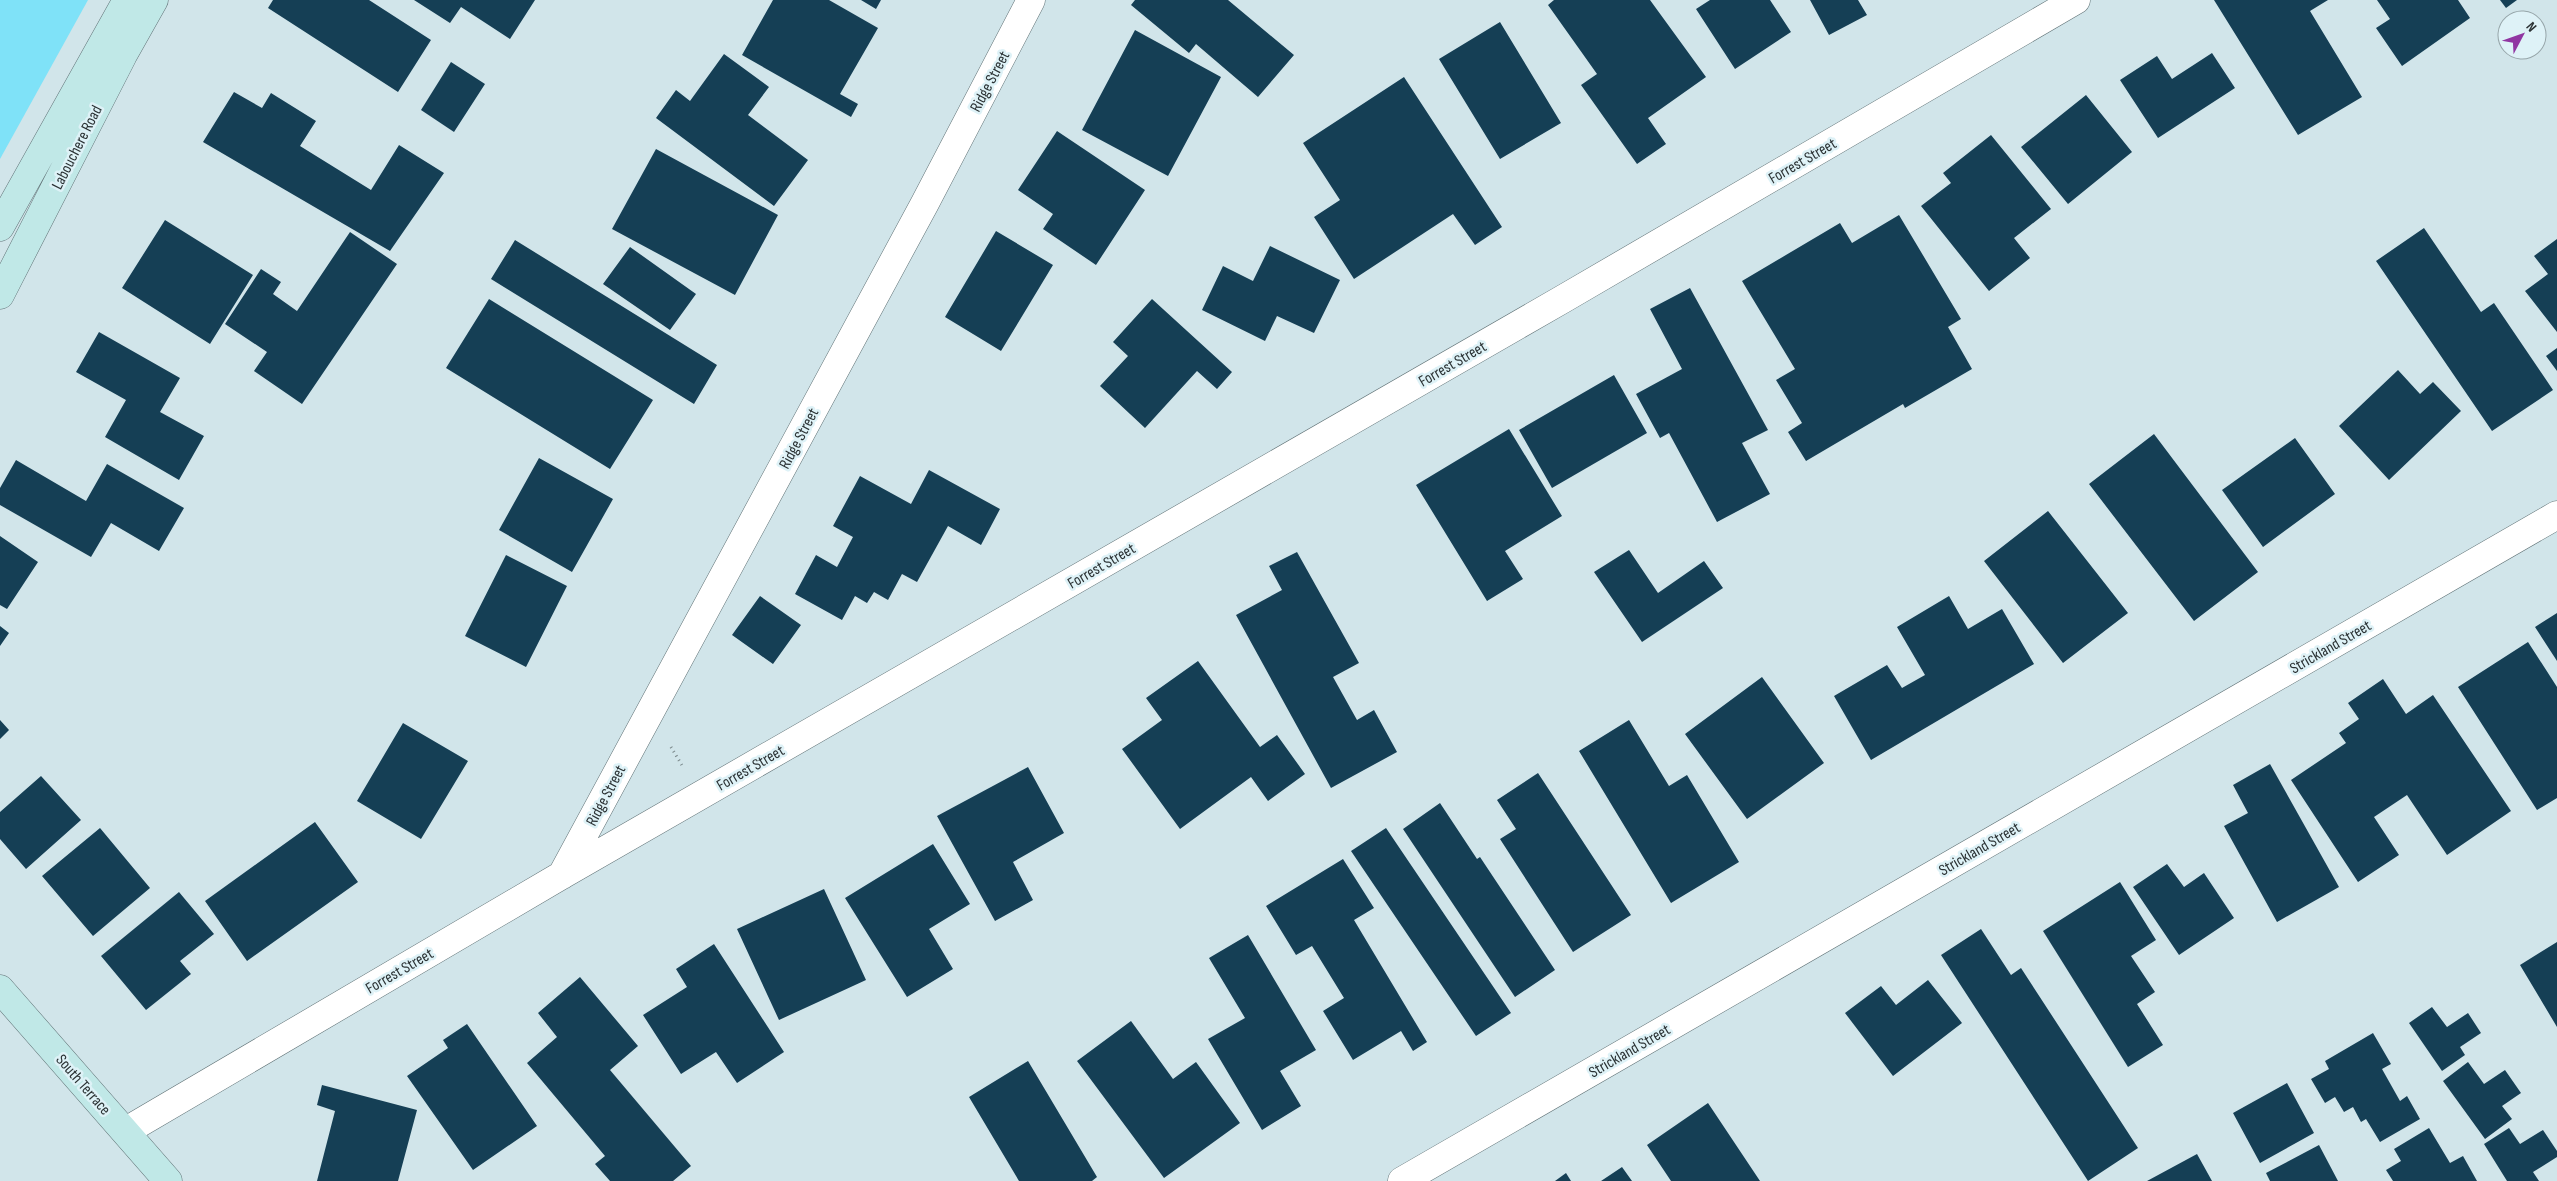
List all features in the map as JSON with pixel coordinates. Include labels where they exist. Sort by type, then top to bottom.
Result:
[{"type":"main road","name":"Labouchere Road","points":[[0,227],[127,0]]},
{"type":"main road","name":"Labouchere Road","points":[[0,295],[123,55],[154,0]]},
{"type":"main road","name":"South Terrace","points":[[0,988],[168,1181]]},
{"type":"street","name":"Ridge Street","points":[[562,875],[926,203],[1031,0]]},
{"type":"street","name":"Forrest Street","points":[[126,1131],[562,875],[1554,304],[2076,0]]},
{"type":"street","name":"Strickland Street","points":[[1402,1181],[2557,515]]},
{"type":"shaded area","points":[[0,0],[88,0],[0,159]]},
{"type":"building","points":[[273,0],[369,0],[431,40],[398,92],[268,8]]},
{"type":"building","points":[[414,0],[535,0],[510,39],[461,7],[450,23]]},
{"type":"building","points":[[773,0],[829,0],[878,28],[840,94],[858,104],[851,117],[742,55]]},
{"type":"building","points":[[861,0],[881,0],[876,9]]},
{"type":"building","points":[[1135,0],[1228,0],[1294,55],[1258,97],[1196,44],[1189,53],[1131,5]]},
{"type":"building","points":[[1554,0],[1650,0],[1706,77],[1648,118],[1666,144],[1637,164],[1581,85],[1597,74],[1548,5]]},
{"type":"building","points":[[1710,0],[1770,0],[1791,32],[1735,69],[1696,9]]},
{"type":"building","points":[[1810,0],[1858,0],[1867,15],[1829,35]]},
{"type":"building","points":[[2214,0],[2328,0],[2310,11],[2362,97],[2298,135]]},
{"type":"building","points":[[2377,0],[2458,0],[2470,18],[2402,66],[2376,28],[2390,19]]},
{"type":"building","points":[[2500,0],[2517,0],[2506,8]]},
{"type":"building","points":[[1500,22],[1561,123],[1500,159],[1439,59]]},
{"type":"building","points":[[1135,30],[1221,77],[1168,176],[1082,130]]},
{"type":"building","points":[[2212,53],[2235,88],[2158,138],[2120,80],[2157,56],[2172,79]]},
{"type":"building","points":[[724,54],[769,87],[748,115],[808,160],[774,206],[656,118],[676,90],[690,101]]},
{"type":"building","points":[[451,62],[485,84],[454,132],[421,110]]},
{"type":"building","points":[[1404,77],[1502,227],[1475,245],[1453,214],[1354,279],[1314,217],[1340,200],[1303,143]]},
{"type":"building","points":[[234,92],[262,108],[271,93],[316,121],[300,146],[371,190],[399,145],[444,173],[390,251],[203,142]]},
{"type":"building","points":[[2086,95],[2132,152],[2068,204],[2021,147]]},
{"type":"building","points":[[1057,131],[1145,190],[1096,265],[1043,229],[1053,214],[1018,190]]},
{"type":"building","points":[[1991,135],[2051,209],[2014,238],[2030,258],[1989,291],[1921,206],[1951,183],[1943,173]]},
{"type":"building","points":[[656,149],[778,215],[735,295],[612,229]]},
{"type":"building","points":[[1899,215],[1961,319],[1948,327],[1972,369],[1905,408],[1903,404],[1806,461],[1788,432],[1802,423],[1776,380],[1795,369],[1742,281],[1840,223],[1852,243]]},
{"type":"building","points":[[165,220],[253,275],[210,344],[122,288]]},
{"type":"building","points":[[2424,228],[2481,312],[2494,303],[2553,390],[2492,431],[2376,261]]},
{"type":"building","points":[[996,231],[1053,265],[1001,351],[945,317]]},
{"type":"building","points":[[350,232],[397,264],[302,404],[254,371],[267,352],[225,324],[261,269],[281,282],[273,294],[297,311]]},
{"type":"building","points":[[2557,239],[2557,332],[2525,291],[2548,274],[2534,256]]},
{"type":"building","points":[[515,240],[717,365],[694,404],[491,279]]},
{"type":"building","points":[[1270,246],[1340,280],[1314,333],[1277,316],[1265,341],[1202,310],[1223,266],[1253,281]]},
{"type":"building","points":[[630,247],[696,294],[670,330],[603,284]]},
{"type":"building","points":[[1690,288],[1768,430],[1742,443],[1770,494],[1717,522],[1669,433],[1660,438],[1636,394],[1682,369],[1650,309]]},
{"type":"building","points":[[489,299],[653,400],[610,469],[446,368]]},
{"type":"building","points":[[1152,299],[1232,372],[1217,389],[1197,371],[1145,428],[1100,386],[1128,356],[1113,342]]},
{"type":"building","points":[[99,332],[180,378],[160,412],[204,436],[179,480],[105,437],[126,400],[76,372]]},
{"type":"building","points":[[2557,348],[2557,371],[2546,356]]},
{"type":"building","points":[[2398,370],[2420,394],[2433,382],[2461,411],[2389,480],[2339,426]]},
{"type":"building","points":[[1614,375],[1647,433],[1552,488],[1519,430]]},
{"type":"building","points":[[1509,429],[1562,516],[1505,551],[1523,579],[1487,601],[1416,485]]},
{"type":"building","points":[[2154,434],[2258,572],[2194,621],[2089,484]]},
{"type":"building","points":[[2295,438],[2335,494],[2263,547],[2222,490]]},
{"type":"building","points":[[539,458],[613,499],[572,572],[499,530]]},
{"type":"building","points":[[16,460],[86,501],[107,464],[184,508],[159,551],[111,523],[91,557],[0,505],[0,488]]},
{"type":"building","points":[[929,470],[1000,509],[981,545],[948,526],[917,582],[902,574],[888,600],[874,592],[867,603],[855,596],[842,620],[795,594],[816,555],[837,567],[853,537],[833,526],[860,476],[911,504]]},
{"type":"building","points":[[2048,511],[2128,613],[2063,663],[1984,561]]},
{"type":"building","points":[[0,536],[38,562],[7,609],[0,605]]},
{"type":"building","points":[[1629,550],[1658,593],[1704,561],[1723,588],[1642,642],[1594,572]]},
{"type":"building","points":[[1297,552],[1359,663],[1333,677],[1357,720],[1374,710],[1397,752],[1331,788],[1236,615],[1282,590],[1269,566]]},
{"type":"building","points":[[506,555],[567,586],[526,667],[465,636]]},
{"type":"building","points":[[760,596],[801,625],[773,664],[732,635]]},
{"type":"building","points":[[1949,596],[1968,629],[2002,609],[2034,664],[1871,760],[1834,696],[1887,665],[1902,688],[1925,675],[1897,627]]},
{"type":"building","points":[[2557,613],[2557,661],[2535,627]]},
{"type":"building","points":[[0,626],[9,633],[0,646]]},
{"type":"building","points":[[2528,642],[2557,687],[2557,798],[2537,810],[2458,687]]},
{"type":"building","points":[[1198,661],[1260,747],[1277,735],[1305,774],[1268,801],[1251,777],[1180,829],[1122,749],[1162,720],[1146,698]]},
{"type":"building","points":[[1762,677],[1824,763],[1747,819],[1685,734]]},
{"type":"building","points":[[2383,679],[2406,714],[2433,695],[2511,811],[2447,855],[2407,795],[2374,817],[2399,855],[2358,882],[2291,780],[2346,743],[2339,733],[2359,719],[2348,703]]},
{"type":"building","points":[[0,720],[9,730],[0,739]]},
{"type":"building","points":[[1629,720],[1669,786],[1687,775],[1739,862],[1671,903],[1579,751]]},
{"type":"building","points":[[403,723],[468,761],[421,839],[357,801]]},
{"type":"building","points":[[2270,764],[2339,887],[2277,922],[2224,826],[2248,813],[2233,785]]},
{"type":"building","points":[[1028,767],[1064,833],[1013,862],[1033,900],[995,921],[937,816]]},
{"type":"building","points":[[1538,773],[1631,915],[1573,952],[1500,839],[1516,829],[1497,800]]},
{"type":"building","points":[[41,776],[81,820],[26,869],[0,839],[0,812]]},
{"type":"building","points":[[1440,803],[1477,859],[1480,857],[1555,970],[1515,997],[1403,829]]},
{"type":"building","points":[[315,822],[358,882],[247,961],[205,901]]},
{"type":"building","points":[[100,828],[150,888],[93,936],[42,876]]},
{"type":"building","points":[[1386,828],[1511,1013],[1476,1036],[1351,851]]},
{"type":"building","points":[[933,844],[970,904],[929,929],[953,969],[907,997],[845,898]]},
{"type":"building","points":[[1343,859],[1374,908],[1354,920],[1427,1042],[1413,1051],[1401,1031],[1353,1060],[1323,1011],[1344,998],[1312,946],[1296,955],[1266,906]]},
{"type":"building","points":[[2167,864],[2184,887],[2204,873],[2234,918],[2179,955],[2133,887]]},
{"type":"building","points":[[2120,882],[2156,940],[2131,956],[2155,992],[2137,1004],[2163,1045],[2128,1067],[2043,931]]},
{"type":"building","points":[[824,889],[866,980],[779,1020],[737,929]]},
{"type":"building","points":[[179,892],[214,934],[180,961],[191,974],[146,1010],[101,956]]},
{"type":"building","points":[[1981,929],[2011,975],[2021,968],[2138,1148],[2088,1181],[1941,955]]},
{"type":"building","points":[[1248,935],[1316,1050],[1280,1071],[1301,1106],[1262,1130],[1208,1039],[1245,1018],[1209,958]]},
{"type":"building","points":[[2557,942],[2557,1027],[2520,965]]},
{"type":"building","points":[[714,944],[784,1052],[737,1083],[716,1052],[681,1074],[643,1015],[687,987],[676,969]]},
{"type":"building","points":[[580,977],[638,1046],[610,1070],[691,1166],[673,1181],[610,1181],[595,1164],[605,1156],[527,1063],[557,1037],[538,1013]]},
{"type":"building","points":[[1928,980],[1962,1023],[1893,1076],[1845,1013],[1881,986],[1896,1005]]},
{"type":"building","points":[[2432,1007],[2447,1027],[2468,1013],[2481,1033],[2460,1047],[2465,1055],[2442,1071],[2409,1023]]},
{"type":"building","points":[[1131,1021],[1173,1079],[1196,1062],[1240,1123],[1164,1178],[1077,1061]]},
{"type":"building","points":[[467,1024],[537,1126],[473,1170],[407,1076],[448,1048],[443,1040]]},
{"type":"building","points":[[2373,1033],[2391,1064],[2382,1069],[2400,1101],[2407,1096],[2420,1119],[2380,1142],[2366,1119],[2361,1122],[2353,1107],[2344,1112],[2335,1097],[2325,1103],[2311,1079],[2329,1069],[2325,1061]]},
{"type":"building","points":[[1028,1061],[1097,1177],[1092,1181],[1019,1181],[969,1097]]},
{"type":"building","points":[[2468,1062],[2484,1084],[2505,1070],[2521,1093],[2502,1106],[2512,1119],[2485,1139],[2443,1081]]},
{"type":"building","points":[[2287,1083],[2314,1133],[2260,1163],[2233,1113]]},
{"type":"building","points":[[322,1085],[417,1110],[398,1181],[317,1181],[335,1111],[317,1105]]},
{"type":"building","points":[[1708,1103],[1760,1181],[1671,1181],[1647,1145]]},
{"type":"building","points":[[2429,1128],[2450,1163],[2463,1156],[2477,1181],[2393,1181],[2386,1170],[2401,1161],[2394,1149]]},
{"type":"building","points":[[2509,1128],[2520,1144],[2543,1130],[2557,1151],[2557,1157],[2533,1172],[2539,1181],[2507,1181],[2484,1144]]},
{"type":"building","points":[[2319,1145],[2338,1181],[2270,1181],[2266,1173]]},
{"type":"building","points":[[2197,1154],[2212,1181],[2147,1181]]},
{"type":"building","points":[[1622,1167],[1632,1181],[1601,1181]]},
{"type":"building","points":[[1566,1173],[1571,1181],[1555,1181]]}]
